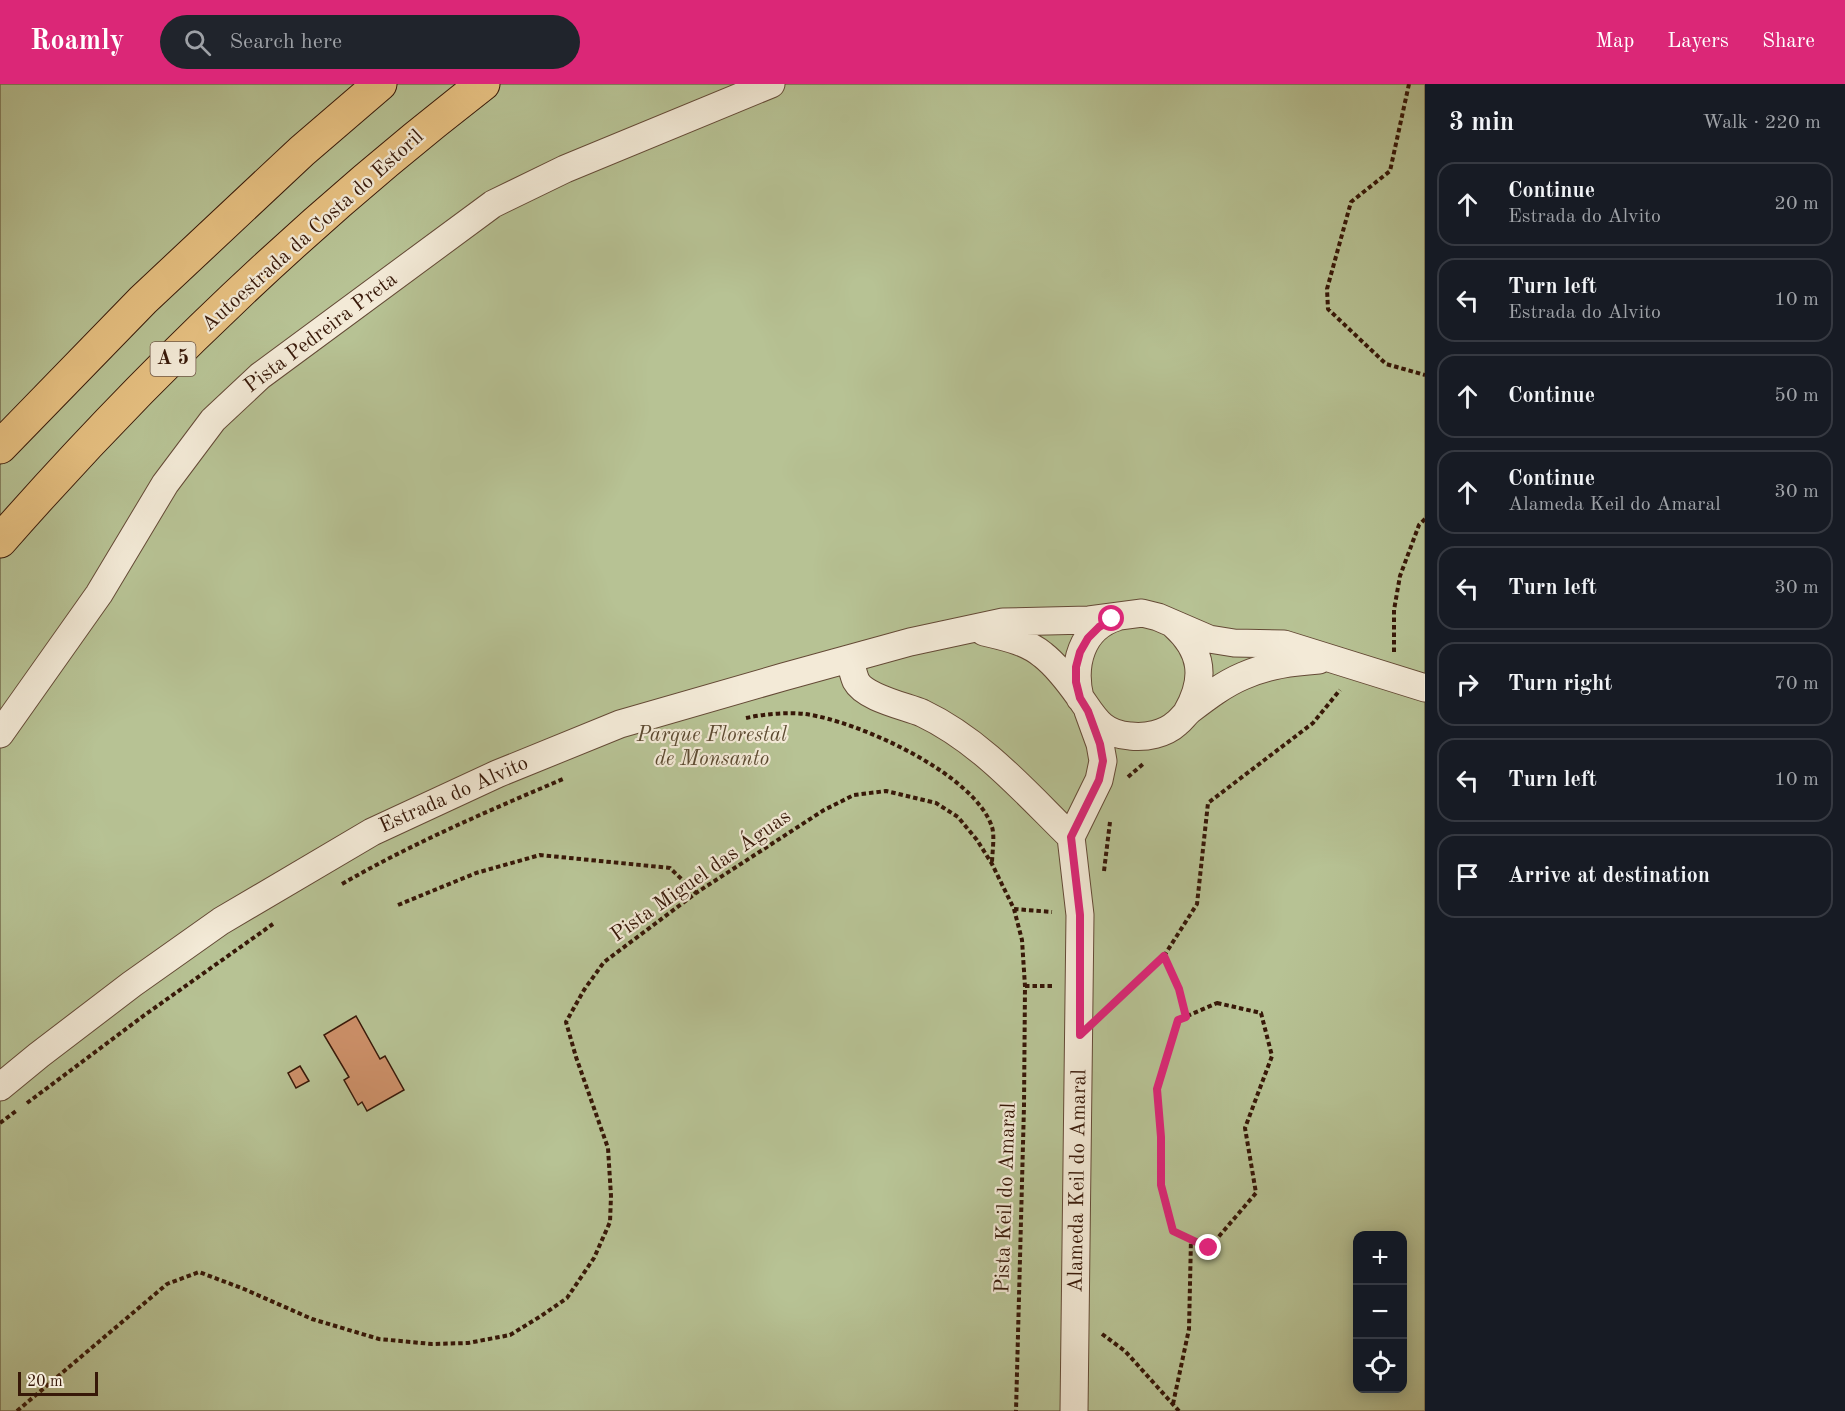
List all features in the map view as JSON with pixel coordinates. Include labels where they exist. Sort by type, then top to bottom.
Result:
[{"type":"highway","points":[[0,447],[150,294],[302,151],[380,84]]},
{"type":"highway","name":"Autoestrada da Costa do Estoril","points":[[0,541],[125,407],[281,256],[401,149],[483,84]]},
{"type":"street","name":"Pista Pedreira Preta","points":[[0,734],[99,594],[165,484],[213,420],[260,376],[493,204],[565,169],[771,84]]},
{"type":"street","name":"Estrada do Alvito","points":[[0,1087],[132,984],[221,921],[372,832],[497,774],[620,724],[849,659],[910,642],[1003,622],[1089,620],[1142,613],[1158,617],[1209,639],[1234,643],[1284,644],[1425,688]]},
{"type":"street","name":"Estrada do Alvito","points":[[1084,704],[1076,682],[1076,667],[1084,645],[1099,627],[1127,614]]},
{"type":"street","name":"Estrada do Alvito","points":[[968,629],[1003,636],[1033,647],[1055,666],[1099,723],[1113,732],[1145,737],[1176,724],[1196,698],[1199,665],[1194,649],[1185,635],[1173,624]]},
{"type":"street","points":[[849,659],[856,681],[861,688],[870,694],[923,714],[960,735],[1008,774],[1071,837],[1099,780],[1103,761],[1100,744],[1084,704]]},
{"type":"street","name":"Estrada do Alvito","points":[[1187,712],[1217,690],[1266,667],[1335,659]]},
{"type":"street","name":"Alameda Keil do Amaral","points":[[1071,837],[1080,915],[1077,1316],[1074,1411]]},
{"type":"path","points":[[1409,84],[1390,171],[1351,202],[1327,289],[1328,309],[1386,364],[1425,375]]},
{"type":"path","points":[[1386,675],[1395,649],[1394,610],[1400,576],[1419,525],[1425,519]]},
{"type":"path","points":[[1080,1035],[1164,956],[1197,904],[1208,803],[1313,723],[1340,689]]},
{"type":"path","points":[[744,718],[804,714],[845,723],[878,735],[933,766],[978,801],[993,828],[992,864]]},
{"type":"path","points":[[1124,783],[1130,775],[1151,759]]},
{"type":"path","points":[[338,886],[457,825],[570,776]]},
{"type":"path","name":"Pista Miguel das Águas","points":[[17,1411],[167,1284],[199,1272],[312,1319],[379,1339],[432,1344],[468,1343],[510,1335],[567,1298],[594,1258],[610,1222],[608,1148],[576,1058],[566,1022],[584,990],[604,962],[696,893],[824,810],[854,795],[886,791],[936,804],[958,818],[977,840],[992,864],[1014,909],[1022,940],[1025,986]]},
{"type":"path","points":[[1104,871],[1111,812]]},
{"type":"path","points":[[398,905],[476,873],[540,855],[670,868],[696,893]]},
{"type":"path","points":[[0,1123],[146,1014],[279,920]]},
{"type":"path","points":[[1164,956],[1179,989],[1186,1017]]},
{"type":"path","name":"Pista Keil do Amaral","points":[[1016,1411],[1025,986]]},
{"type":"path","points":[[1217,1003],[1262,1013],[1272,1056],[1245,1128],[1256,1192],[1209,1248],[1173,1231],[1161,1185],[1161,1137],[1157,1089],[1178,1020],[1186,1017],[1217,1003]]},
{"type":"path","points":[[1173,1404],[1189,1329],[1191,1239]]},
{"type":"path","points":[[1077,1316],[1125,1351],[1179,1411]]},
{"type":"green space","name":"Parque Florestal de Monsanto","points":[[0,84],[1425,84],[1425,1411],[0,1411]]},
{"type":"building","points":[[356,1016],[380,1059],[385,1056],[404,1090],[367,1111],[362,1102],[358,1105],[344,1080],[349,1077],[324,1035]]},
{"type":"building","points":[[300,1066],[309,1081],[296,1088],[288,1073]]},
{"type":"route","points":[[1112,619],[1088,638],[1080,652],[1076,667],[1076,682],[1080,698],[1088,711],[1100,744],[1103,761],[1099,780],[1071,837],[1080,915],[1080,1035],[1164,956],[1179,989],[1186,1017],[1178,1020],[1157,1089],[1161,1137],[1161,1185],[1173,1231],[1209,1248]]}]
